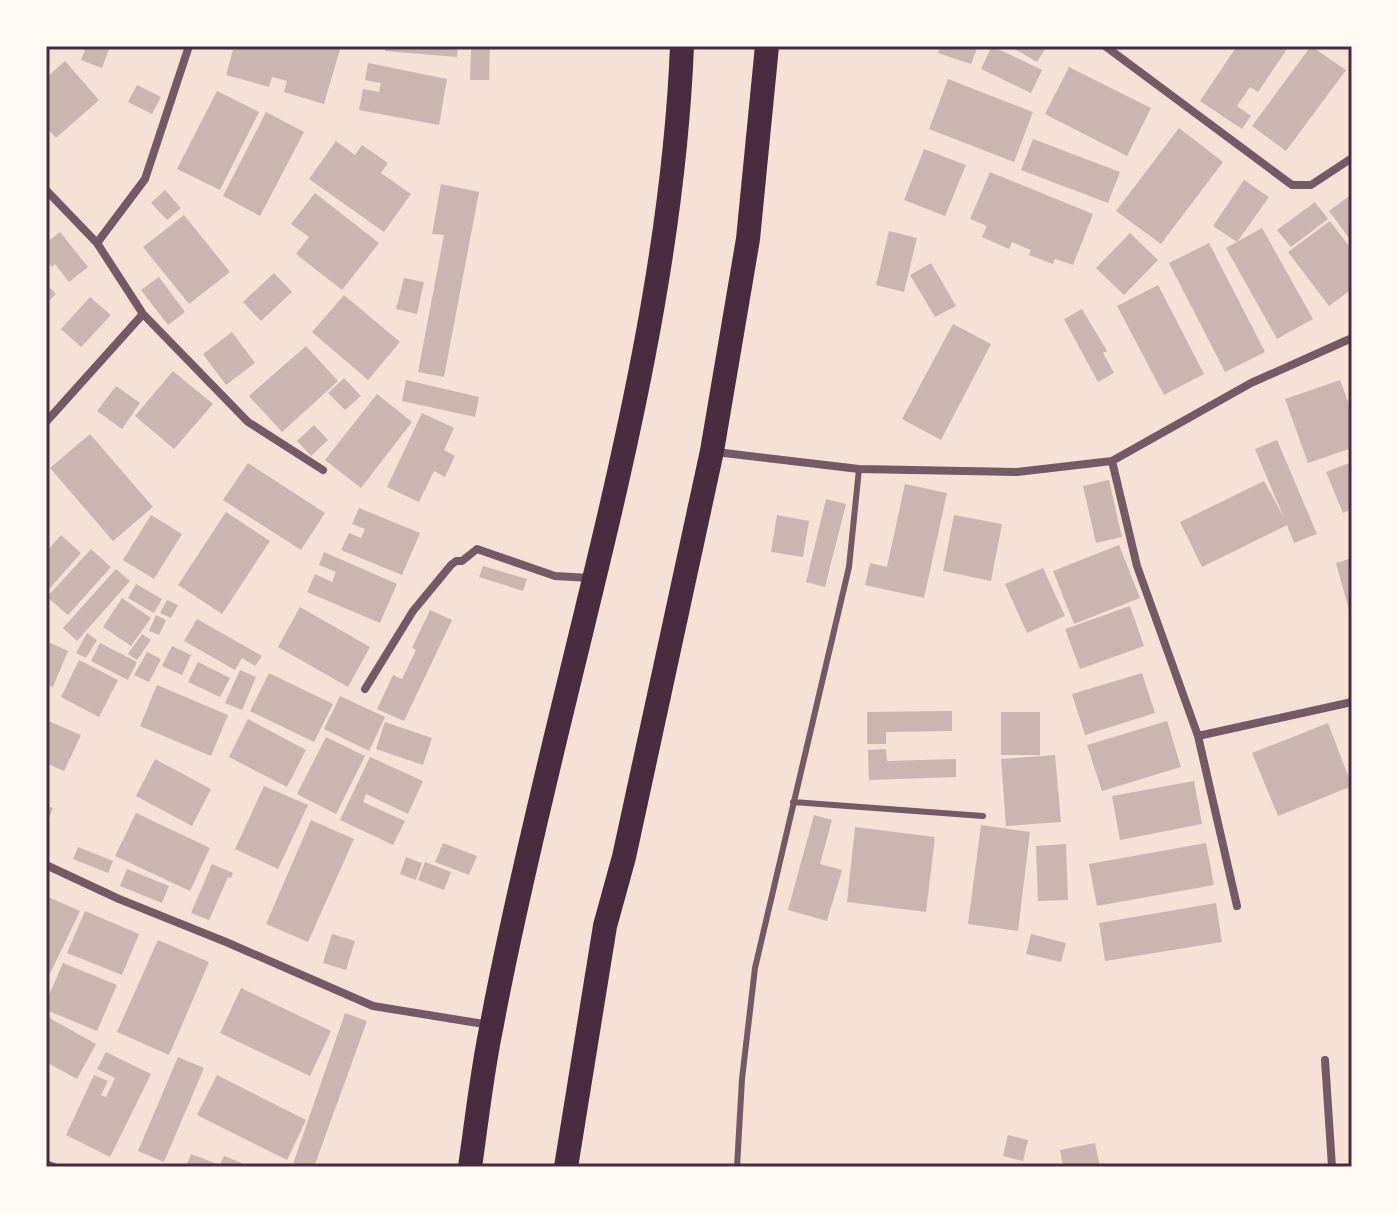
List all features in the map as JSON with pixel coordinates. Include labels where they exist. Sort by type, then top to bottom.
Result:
[{"type":"highway","points":[[470,1167],[491,1025],[545,782],[596,579],[639,373],[667,212],[682,46]]},
{"type":"highway","points":[[566,1167],[605,926],[624,857],[712,451],[748,239],[767,46]]},
{"type":"street","points":[[97,243],[145,179],[189,46]]},
{"type":"street","points":[[1105,46],[1292,185],[1311,185],[1352,158]]},
{"type":"street","points":[[46,190],[97,243],[143,314],[248,422],[323,470]]},
{"type":"street","points":[[46,422],[143,314]]},
{"type":"street","points":[[712,451],[859,469],[1017,472],[1112,461],[1251,383],[1351,336]]},
{"type":"street","points":[[1112,461],[1137,566],[1198,736],[1237,906]]},
{"type":"street","points":[[365,689],[413,611],[451,565],[477,549],[555,576],[596,579]]},
{"type":"street","points":[[1198,736],[1352,702]]},
{"type":"street","points":[[46,865],[373,1006],[491,1025]]},
{"type":"street","points":[[1325,1060],[1332,1167]]},
{"type":"street","points":[[46,1164],[54,1167]]},
{"type":"lane","points":[[737,1167],[742,1079],[755,968],[849,567],[859,469]]},
{"type":"lane","points":[[793,802],[983,816]]},
{"type":"building","points":[[76,46],[110,46],[102,68],[81,60],[85,50]]},
{"type":"building","points":[[234,46],[341,46],[324,104],[284,92],[287,81],[272,77],[269,87],[226,75]]},
{"type":"building","points":[[385,46],[458,46],[457,57],[385,51]]},
{"type":"building","points":[[471,46],[490,46],[489,80],[470,80]]},
{"type":"building","points":[[941,46],[978,46],[971,64],[938,53]]},
{"type":"building","points":[[992,46],[1042,70],[1031,93],[981,69]]},
{"type":"building","points":[[1010,46],[1047,46],[1037,62]]},
{"type":"building","points":[[1237,46],[1289,46],[1258,92],[1250,87],[1237,106],[1251,116],[1242,129],[1200,101]]},
{"type":"building","points":[[1311,46],[1346,70],[1286,151],[1252,126]]},
{"type":"building","points":[[65,61],[99,100],[56,138],[46,127],[46,78]]},
{"type":"building","points":[[368,63],[447,79],[439,125],[359,110],[363,89],[379,92],[381,83],[365,80]]},
{"type":"building","points":[[1069,67],[1151,108],[1127,156],[1045,114]]},
{"type":"building","points":[[948,79],[1033,112],[1014,162],[929,129]]},
{"type":"building","points":[[137,85],[161,97],[152,114],[128,102]]},
{"type":"building","points":[[217,91],[259,112],[220,190],[177,169]]},
{"type":"building","points":[[266,112],[304,132],[260,216],[223,196]]},
{"type":"building","points":[[1179,128],[1223,162],[1161,244],[1116,211]]},
{"type":"building","points":[[1033,139],[1120,172],[1108,203],[1021,170]]},
{"type":"building","points":[[336,141],[355,155],[362,145],[388,163],[381,173],[411,194],[384,232],[309,179]]},
{"type":"building","points":[[924,149],[966,165],[945,216],[904,200]]},
{"type":"building","points":[[990,172],[1093,214],[1073,265],[1055,259],[1053,264],[1029,255],[1031,250],[1012,242],[1009,249],[982,237],[987,226],[970,219]]},
{"type":"building","points":[[1244,180],[1269,197],[1237,242],[1213,226]]},
{"type":"building","points":[[441,184],[479,192],[444,377],[418,372],[444,235],[432,234]]},
{"type":"building","points":[[165,190],[181,208],[167,220],[151,203]]},
{"type":"building","points":[[315,193],[379,243],[342,290],[296,254],[309,237],[291,224]]},
{"type":"building","points":[[1352,194],[1352,242],[1329,211]]},
{"type":"building","points":[[1315,202],[1328,219],[1291,247],[1277,230]]},
{"type":"building","points":[[184,215],[230,272],[189,304],[143,247]]},
{"type":"building","points":[[1330,221],[1352,250],[1352,289],[1329,306],[1288,252]]},
{"type":"building","points":[[1262,228],[1313,319],[1277,339],[1226,248]]},
{"type":"building","points":[[889,231],[917,238],[904,292],[876,285]]},
{"type":"building","points":[[60,232],[88,267],[69,282],[55,264],[52,267],[46,260],[46,243]]},
{"type":"building","points":[[1130,233],[1158,260],[1124,295],[1096,268]]},
{"type":"building","points":[[1209,243],[1265,352],[1225,372],[1169,263]]},
{"type":"building","points":[[931,263],[956,306],[935,317],[910,275]]},
{"type":"building","points":[[274,273],[292,292],[261,321],[243,302]]},
{"type":"building","points":[[159,277],[185,312],[168,325],[141,290]]},
{"type":"building","points":[[404,278],[424,282],[417,314],[396,309]]},
{"type":"building","points":[[46,284],[56,294],[46,304]]},
{"type":"building","points":[[1158,285],[1204,374],[1164,395],[1117,306]]},
{"type":"building","points":[[344,295],[400,342],[368,380],[312,332]]},
{"type":"building","points":[[90,297],[111,315],[81,347],[61,329]]},
{"type":"building","points":[[1082,309],[1107,351],[1103,353],[1114,373],[1098,382],[1064,319]]},
{"type":"building","points":[[953,324],[991,344],[941,440],[902,419]]},
{"type":"building","points":[[232,332],[255,363],[226,385],[203,354]]},
{"type":"building","points":[[306,346],[338,381],[282,432],[249,396]]},
{"type":"building","points":[[173,371],[213,404],[174,449],[135,416]]},
{"type":"building","points":[[344,378],[361,396],[345,410],[328,393]]},
{"type":"building","points":[[406,380],[479,397],[475,417],[402,401]]},
{"type":"building","points":[[1340,380],[1352,413],[1352,448],[1308,463],[1285,399]]},
{"type":"building","points":[[116,386],[140,403],[122,429],[97,411]]},
{"type":"building","points":[[377,394],[412,422],[361,488],[325,460]]},
{"type":"building","points":[[422,413],[454,428],[444,450],[455,456],[445,477],[434,471],[419,502],[387,487]]},
{"type":"building","points":[[314,425],[328,440],[311,456],[297,441]]},
{"type":"building","points":[[90,434],[153,507],[113,541],[50,468]]},
{"type":"building","points":[[1277,440],[1317,534],[1294,543],[1287,525],[1202,567],[1180,522],[1264,481],[1284,518],[1255,449]]},
{"type":"building","points":[[1352,462],[1352,509],[1343,513],[1326,472]]},
{"type":"building","points":[[248,463],[325,513],[301,550],[223,500]]},
{"type":"building","points":[[1109,480],[1122,537],[1096,543],[1083,486]]},
{"type":"building","points":[[905,484],[947,493],[924,598],[865,585],[870,563],[887,567]]},
{"type":"building","points":[[826,499],[846,504],[825,587],[806,582]]},
{"type":"building","points":[[359,508],[420,533],[402,575],[341,550],[349,533],[361,538],[365,529],[352,524]]},
{"type":"building","points":[[226,512],[270,541],[222,614],[178,585]]},
{"type":"building","points":[[151,515],[182,534],[154,579],[123,560]]},
{"type":"building","points":[[777,515],[809,521],[803,557],[771,552]]},
{"type":"building","points":[[954,515],[1002,524],[991,581],[943,571]]},
{"type":"building","points":[[61,535],[81,553],[50,588],[46,584],[46,552]]},
{"type":"building","points":[[1119,545],[1140,598],[1074,624],[1053,571]]},
{"type":"building","points":[[91,549],[111,567],[68,615],[47,597]]},
{"type":"building","points":[[324,552],[397,584],[380,623],[307,592],[315,574],[332,582],[336,572],[319,565]]},
{"type":"building","points":[[1352,558],[1352,617],[1351,617],[1336,563]]},
{"type":"building","points":[[483,566],[527,579],[523,591],[479,577]]},
{"type":"building","points":[[1043,568],[1065,616],[1027,633],[1005,584]]},
{"type":"building","points":[[116,569],[130,581],[77,641],[63,628]]},
{"type":"building","points":[[136,584],[162,599],[154,613],[128,598]]},
{"type":"building","points":[[122,598],[151,618],[131,646],[103,627]]},
{"type":"building","points":[[167,600],[178,605],[171,618],[160,613]]},
{"type":"building","points":[[1130,606],[1144,646],[1080,669],[1065,629]]},
{"type":"building","points":[[300,607],[370,647],[348,687],[278,647]]},
{"type":"building","points":[[430,610],[452,620],[404,721],[377,709],[393,675],[402,679]]},
{"type":"building","points":[[156,615],[166,620],[159,635],[149,631]]},
{"type":"building","points":[[197,619],[262,656],[255,666],[242,658],[235,670],[184,641]]},
{"type":"building","points":[[87,633],[97,640],[86,658],[76,653]]},
{"type":"building","points":[[142,634],[151,640],[137,660],[128,654]]},
{"type":"building","points":[[46,641],[68,651],[53,687],[46,684]]},
{"type":"building","points":[[100,643],[137,662],[128,680],[91,661]]},
{"type":"building","points":[[172,646],[191,655],[182,675],[162,666]]},
{"type":"building","points":[[147,652],[161,659],[149,682],[134,675]]},
{"type":"building","points":[[79,660],[118,680],[99,717],[61,697]]},
{"type":"building","points":[[198,662],[230,678],[220,697],[188,682]]},
{"type":"building","points":[[240,670],[256,677],[242,710],[225,703]]},
{"type":"building","points":[[269,673],[333,704],[314,742],[250,711]]},
{"type":"building","points":[[1142,673],[1155,713],[1085,735],[1072,694]]},
{"type":"building","points":[[157,685],[228,715],[211,756],[140,726]]},
{"type":"building","points":[[340,696],[385,717],[369,751],[324,729]]},
{"type":"building","points":[[952,711],[952,731],[886,732],[886,744],[867,744],[867,712]]},
{"type":"building","points":[[1001,712],[1040,712],[1040,755],[1001,755]]},
{"type":"building","points":[[248,719],[306,750],[287,787],[229,757]]},
{"type":"building","points":[[46,720],[81,735],[64,771],[46,763]]},
{"type":"building","points":[[1167,721],[1181,767],[1102,791],[1087,745]]},
{"type":"building","points":[[385,722],[432,738],[423,765],[376,749]]},
{"type":"building","points":[[1328,723],[1352,786],[1278,816],[1252,753]]},
{"type":"building","points":[[326,737],[365,756],[336,814],[297,794]]},
{"type":"building","points":[[886,749],[887,761],[956,759],[956,777],[869,780],[868,750]]},
{"type":"building","points":[[1055,755],[1061,822],[1006,826],[1001,759]]},
{"type":"building","points":[[370,757],[423,781],[408,814],[366,794],[363,802],[405,821],[393,845],[340,820]]},
{"type":"building","points":[[155,759],[211,789],[192,826],[136,796]]},
{"type":"building","points":[[1194,781],[1202,824],[1120,840],[1112,796]]},
{"type":"building","points":[[264,786],[308,805],[278,869],[235,849]]},
{"type":"building","points":[[46,806],[53,808],[46,826]]},
{"type":"building","points":[[136,813],[210,848],[190,891],[115,856]]},
{"type":"building","points":[[814,815],[832,820],[820,864],[842,870],[827,921],[788,910]]},
{"type":"building","points":[[311,820],[354,839],[308,942],[266,924]]},
{"type":"building","points":[[981,825],[1030,832],[1018,931],[968,924]]},
{"type":"building","points":[[855,827],[935,837],[926,912],[847,902]]},
{"type":"building","points":[[443,843],[477,856],[469,875],[435,862]]},
{"type":"building","points":[[1206,843],[1214,885],[1097,906],[1089,864]]},
{"type":"building","points":[[1066,844],[1068,900],[1038,901],[1036,846]]},
{"type":"building","points":[[78,847],[113,861],[108,873],[73,859]]},
{"type":"building","points":[[406,857],[422,863],[416,880],[400,874]]},
{"type":"building","points":[[425,862],[451,872],[444,890],[418,880]]},
{"type":"building","points":[[212,864],[233,873],[231,878],[228,877],[209,920],[191,913]]},
{"type":"building","points":[[127,869],[169,886],[162,903],[120,886]]},
{"type":"building","points":[[46,896],[80,911],[46,982]]},
{"type":"building","points":[[1216,903],[1222,942],[1105,961],[1099,923]]},
{"type":"building","points":[[85,911],[139,934],[122,975],[67,953]]},
{"type":"building","points":[[332,934],[355,941],[346,970],[323,963]]},
{"type":"building","points":[[1031,934],[1066,943],[1061,962],[1026,954]]},
{"type":"building","points":[[158,940],[209,962],[169,1055],[117,1032]]},
{"type":"building","points":[[63,963],[117,985],[97,1031],[46,1010],[46,1002]]},
{"type":"building","points":[[241,988],[331,1031],[310,1076],[220,1033]]},
{"type":"building","points":[[345,1013],[367,1021],[314,1167],[292,1167]]},
{"type":"building","points":[[46,1016],[96,1044],[77,1079],[46,1062]]},
{"type":"building","points":[[106,1052],[151,1074],[110,1157],[66,1135],[94,1075],[108,1081],[101,1095],[106,1097],[115,1078],[97,1069]]},
{"type":"building","points":[[178,1057],[204,1068],[164,1162],[138,1151]]},
{"type":"building","points":[[217,1075],[306,1120],[287,1160],[197,1115]]},
{"type":"building","points":[[1008,1135],[1028,1140],[1023,1161],[1003,1156]]},
{"type":"building","points":[[1095,1143],[1100,1167],[1063,1167],[1060,1150]]},
{"type":"building","points":[[191,1154],[220,1165],[224,1156],[242,1163],[240,1167],[186,1167]]}]
